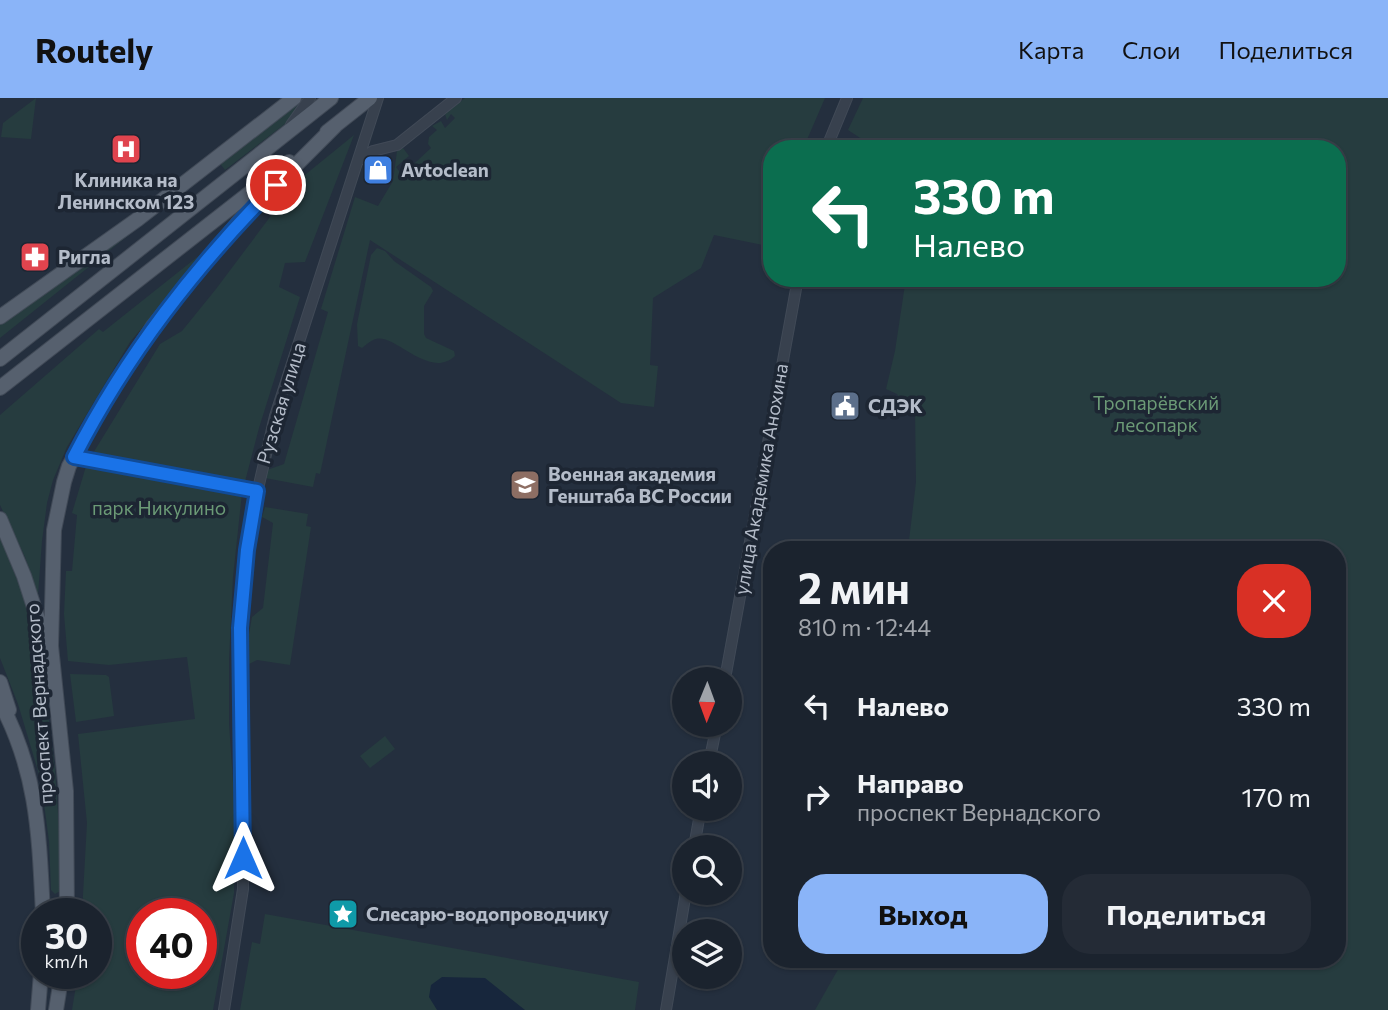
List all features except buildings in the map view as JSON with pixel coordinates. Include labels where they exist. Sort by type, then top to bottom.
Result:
[{"type":"main road","points":[[0,317],[138,219],[294,98]]},
{"type":"main road","points":[[0,359],[331,98]]},
{"type":"main road","points":[[0,388],[370,98]]},
{"type":"main road","name":"проспект Вернадского","points":[[68,898],[66,791],[52,666],[50,601],[54,530],[59,498],[74,457],[125,366],[153,326],[237,224],[335,126]]},
{"type":"main road","points":[[0,519],[24,576],[52,666]]},
{"type":"main road","points":[[0,682],[19,741]]},
{"type":"main road","name":"проспект Вернадского","points":[[0,702],[19,741],[33,788],[42,898]]},
{"type":"main road","points":[[42,886],[47,898],[56,900],[65,893],[68,885]]},
{"type":"main road","points":[[38,1010],[40,989]]},
{"type":"main road","points":[[56,1010],[59,989]]},
{"type":"street","points":[[285,134],[310,98]]},
{"type":"street","name":"Рузская улица","points":[[224,1010],[243,889],[240,628],[245,564],[257,491],[269,434],[377,98]]},
{"type":"street","points":[[358,160],[373,151],[397,145],[456,98]]},
{"type":"street","points":[[830,140],[847,98]]},
{"type":"street","name":"улица Академика Анохина","points":[[727,667],[796,287]]},
{"type":"street","points":[[74,457],[257,491]]},
{"type":"street","points":[[666,1010],[684,905]]},
{"type":"green space","points":[[36,98],[31,139],[1,137],[3,123]]},
{"type":"green space","points":[[298,98],[305,98],[285,124],[225,170],[218,161]]},
{"type":"green space","points":[[465,98],[825,98],[807,140],[763,140],[763,245],[714,235],[701,268],[653,298],[650,365],[658,366],[654,407],[621,403],[370,240],[320,474],[316,473],[313,487],[265,478],[267,470],[284,464],[328,312],[321,309],[355,197],[378,206],[393,181],[397,151],[403,148],[409,156],[396,167],[402,175],[431,148],[428,144],[429,137],[437,130],[432,126],[441,121],[445,128],[455,118],[451,114],[447,120],[445,114]]},
{"type":"green space","name":"Тропарёвский лесопарк","points":[[863,98],[1388,98],[1388,1010],[815,1010],[839,968],[1346,968],[1346,541],[909,541],[916,482],[915,409],[905,408],[897,394],[886,389],[905,287],[1346,287],[1346,140],[863,140],[848,130]]},
{"type":"green space","name":"парк Никулино","points":[[354,135],[305,262],[285,263],[279,287],[300,297],[259,428],[242,493],[233,577],[229,660],[234,893],[217,988],[217,898],[126,898],[126,989],[217,989],[213,1010],[72,1010],[75,989],[112,989],[112,898],[83,898],[87,823],[78,734],[195,719],[187,657],[109,665],[68,661],[64,614],[66,571],[72,571],[77,515],[72,513],[87,463],[160,344],[182,331],[273,213],[279,196]]},
{"type":"green space","points":[[143,220],[145,222],[0,338],[0,323]]},
{"type":"green space","points":[[377,248],[385,251],[394,261],[431,287],[433,291],[424,306],[424,334],[426,338],[454,351],[455,356],[445,362],[435,363],[413,355],[384,339],[374,340],[362,348],[358,346],[357,324],[371,255]]},
{"type":"green space","points":[[206,250],[130,342],[67,447],[47,503],[38,595],[25,557],[0,505],[0,415],[99,329],[103,332]]},
{"type":"green space","points":[[265,507],[308,514],[306,526],[311,527],[290,665],[257,660],[249,664],[248,639],[252,617],[263,608],[273,523],[262,517]]},
{"type":"green space","points":[[0,535],[29,611],[42,665],[55,769],[60,843],[60,891],[55,894],[51,890],[49,841],[41,781],[18,704],[0,658]]},
{"type":"green space","points":[[70,674],[109,677],[114,716],[76,722]]},
{"type":"green space","points":[[385,736],[395,749],[370,768],[360,756]]},
{"type":"green space","points":[[265,914],[639,982],[635,1010],[240,1010],[252,942],[260,944]]},
{"type":"water","points":[[442,977],[485,978],[525,1010],[437,1010],[429,997],[431,985]]},
{"type":"place","name":"Клиника на Ленинском 123","points":[[126,149]]},
{"type":"place","name":"Avtoclean","points":[[378,170]]},
{"type":"place","name":"Ригла","points":[[35,257]]},
{"type":"place","name":"СДЭК","points":[[845,406]]},
{"type":"place","name":"Военная академия Генштаба ВС России","points":[[525,485]]},
{"type":"place","name":"Слесарю-водопроводчику","points":[[343,914]]},
{"type":"route","points":[[243,858],[240,628],[247,550],[257,491],[74,457],[125,366],[153,326],[237,224],[276,185]]}]
